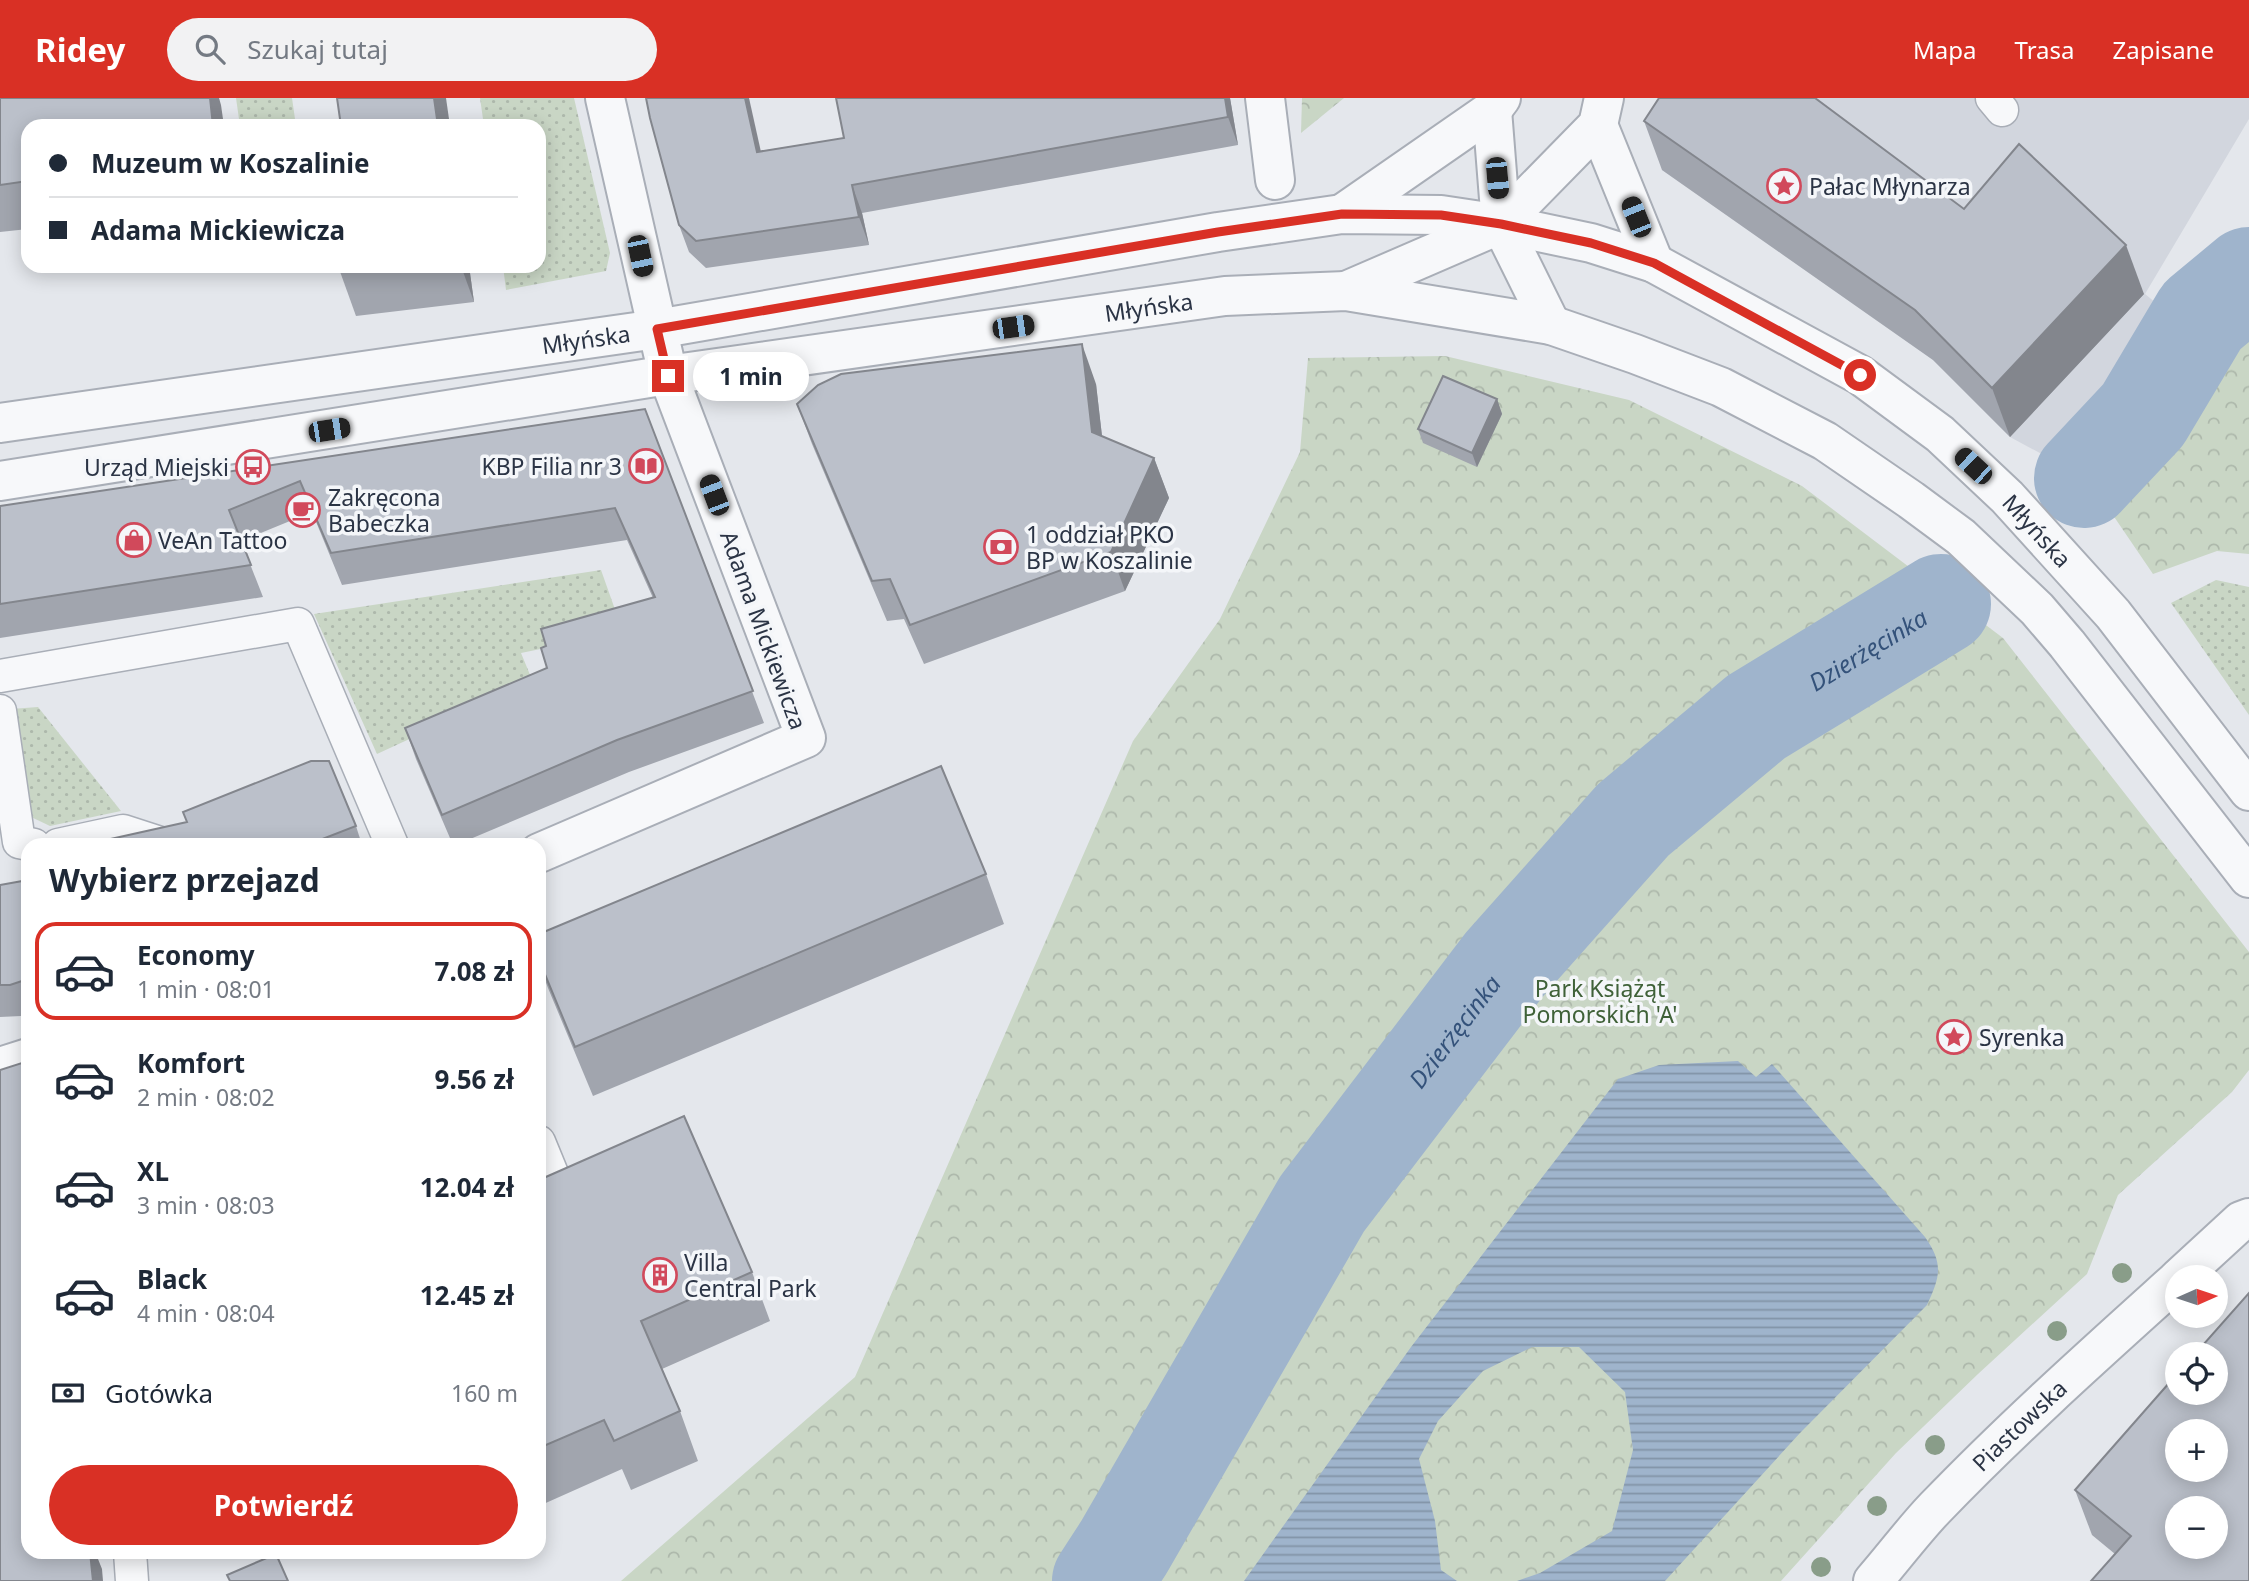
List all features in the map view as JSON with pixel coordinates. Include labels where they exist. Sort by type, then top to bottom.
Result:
[{"type":"street","name":"Adama Mickiewicza","points":[[546,850],[806,738],[668,376],[605,98]]},
{"type":"street","points":[[1265,98],[1275,180]]},
{"type":"street","points":[[1342,214],[1496,104]]},
{"type":"street","points":[[1496,104],[1501,224],[1551,325]]},
{"type":"street","points":[[1501,224],[1601,112],[1654,263]]},
{"type":"street","name":"Młyńska","points":[[0,423],[657,329],[1204,234],[1342,214],[1441,215],[1501,224],[1591,243],[1654,263],[1860,375],[1940,434],[2007,497],[2113,614],[2249,791]]},
{"type":"street","name":"Młyńska","points":[[1346,291],[1501,224]]},
{"type":"street","name":"Młyńska","points":[[0,481],[668,376],[1225,296],[1346,291],[1551,325],[1647,358],[1744,398],[1825,441],[1961,537],[2037,609],[2249,878]]},
{"type":"street","points":[[0,1067],[21,1060]]},
{"type":"street","name":"Piastowska","points":[[2193,1265],[2246,1215]]},
{"type":"street","name":"Piastowska","points":[[1888,1576],[1932,1511],[2046,1399],[2165,1291]]},
{"type":"lane","points":[[0,676],[298,624],[389,838]]},
{"type":"lane","points":[[0,711],[21,842]]},
{"type":"lane","points":[[90,838],[123,831],[145,838]]},
{"type":"lane","points":[[546,1159],[562,1198]]},
{"type":"lane","points":[[130,1559],[132,1581]]},
{"type":"shaded area","points":[[1673,98],[2249,98],[2249,119],[2145,294],[2178,321],[2051,459],[2010,437],[1933,360],[1662,170]]},
{"type":"green space","points":[[236,98],[292,98],[295,119],[239,119]]},
{"type":"green space","points":[[480,98],[574,98],[610,253],[606,271],[506,290],[504,273],[546,273],[546,119],[483,119]]},
{"type":"green space","points":[[1302,98],[1344,98],[1301,133]]},
{"type":"green space","points":[[2249,288],[2249,554],[2217,551],[2153,574],[2070,452]]},
{"type":"green space","name":"Park Książąt Pomorskich 'A'","points":[[1445,356],[1629,400],[1802,486],[2003,638],[2249,952],[2249,1070],[2232,1092],[2118,1195],[2087,1274],[1896,1453],[1781,1581],[621,1581],[855,1377],[1133,741],[1220,619],[1300,452],[1308,358]]},
{"type":"green space","points":[[601,570],[623,632],[521,653],[533,682],[377,754],[314,614]]},
{"type":"green space","points":[[2216,580],[2249,587],[2249,715],[2171,603]]},
{"type":"green space","points":[[38,707],[121,811],[50,826],[29,816],[11,709]]},
{"type":"water","points":[[2249,230],[2249,316],[2202,316],[2190,293],[2211,252]]},
{"type":"water","points":[[1738,1061],[1756,1077],[1772,1064],[1925,1237],[1935,1255],[1938,1271],[1927,1305],[1800,1433],[1665,1581],[1517,1581],[1540,1573],[1612,1531],[1633,1450],[1625,1392],[1579,1347],[1532,1347],[1483,1371],[1438,1421],[1419,1459],[1435,1521],[1441,1570],[1457,1581],[1244,1581],[1411,1347],[1618,1079],[1659,1065]]},
{"type":"building","points":[[0,98],[210,98],[212,119],[21,119],[21,182],[0,185]]},
{"type":"building","points":[[337,98],[434,98],[437,119],[340,119]]},
{"type":"building","points":[[646,98],[745,98],[757,152],[844,138],[836,98],[1225,98],[1228,117],[852,185],[859,217],[696,241],[679,225]]},
{"type":"building","points":[[1659,98],[1815,98],[1964,209],[2019,144],[2126,245],[1992,388],[1915,310],[1644,121]]},
{"type":"building","name":"1 oddział PKO BP w Koszalinie","points":[[1082,344],[1092,432],[1154,458],[1111,552],[910,625],[890,579],[872,581],[797,404],[818,385],[841,374]]},
{"type":"building","points":[[1443,376],[1497,399],[1472,453],[1418,429]]},
{"type":"building","points":[[645,409],[753,691],[617,740],[442,815],[405,728],[547,668],[541,648],[546,646],[541,629],[655,597],[615,508],[331,553],[300,481],[229,510],[251,565],[0,604],[0,506]]},
{"type":"building","points":[[311,761],[329,761],[356,826],[325,838],[115,838],[187,822],[183,812]]},
{"type":"building","points":[[941,766],[986,874],[575,1047],[546,977],[546,931]]},
{"type":"building","points":[[21,881],[21,981],[10,985],[0,985],[0,885]]},
{"type":"building","points":[[21,1063],[21,1559],[91,1559],[93,1581],[0,1581],[0,1070]]},
{"type":"building","points":[[684,1116],[752,1272],[641,1321],[680,1411],[614,1441],[604,1420],[546,1445],[546,1177]]},
{"type":"building","points":[[2249,1293],[2249,1581],[2091,1581],[2131,1536],[2075,1490],[2165,1388],[2165,1405],[2228,1405],[2228,1342],[2206,1342],[2218,1328],[2228,1328],[2228,1317]]},
{"type":"building","points":[[264,1559],[278,1559],[288,1581],[230,1581],[227,1575]]},
{"type":"waterway","name":"Dzierżęcinka","points":[[2084,478],[2143,415],[2202,316],[2249,277]]},
{"type":"waterway","name":"Dzierżęcinka","points":[[1102,1581],[1322,1204],[1504,965],[1633,820],[1756,717],[1941,604]]},
{"type":"place","name":"Pałac Młynarza","points":[[1784,186]]},
{"type":"place","name":"KBP Filia nr 3","points":[[646,466]]},
{"type":"place","name":"Urząd Miejski","points":[[253,467]]},
{"type":"place","name":"Zakręcona Babeczka","points":[[303,510]]},
{"type":"place","name":"VeAn Tattoo","points":[[134,540]]},
{"type":"place","name":"1 oddział PKO BP w Koszalinie","points":[[1001,547]]},
{"type":"place","name":"Syrenka","points":[[1954,1037]]},
{"type":"place","name":"Villa Central Park","points":[[660,1275]]},
{"type":"route","points":[[668,376],[657,329],[1218,232],[1342,214],[1441,215],[1501,224],[1591,243],[1654,263],[1860,375]]}]
